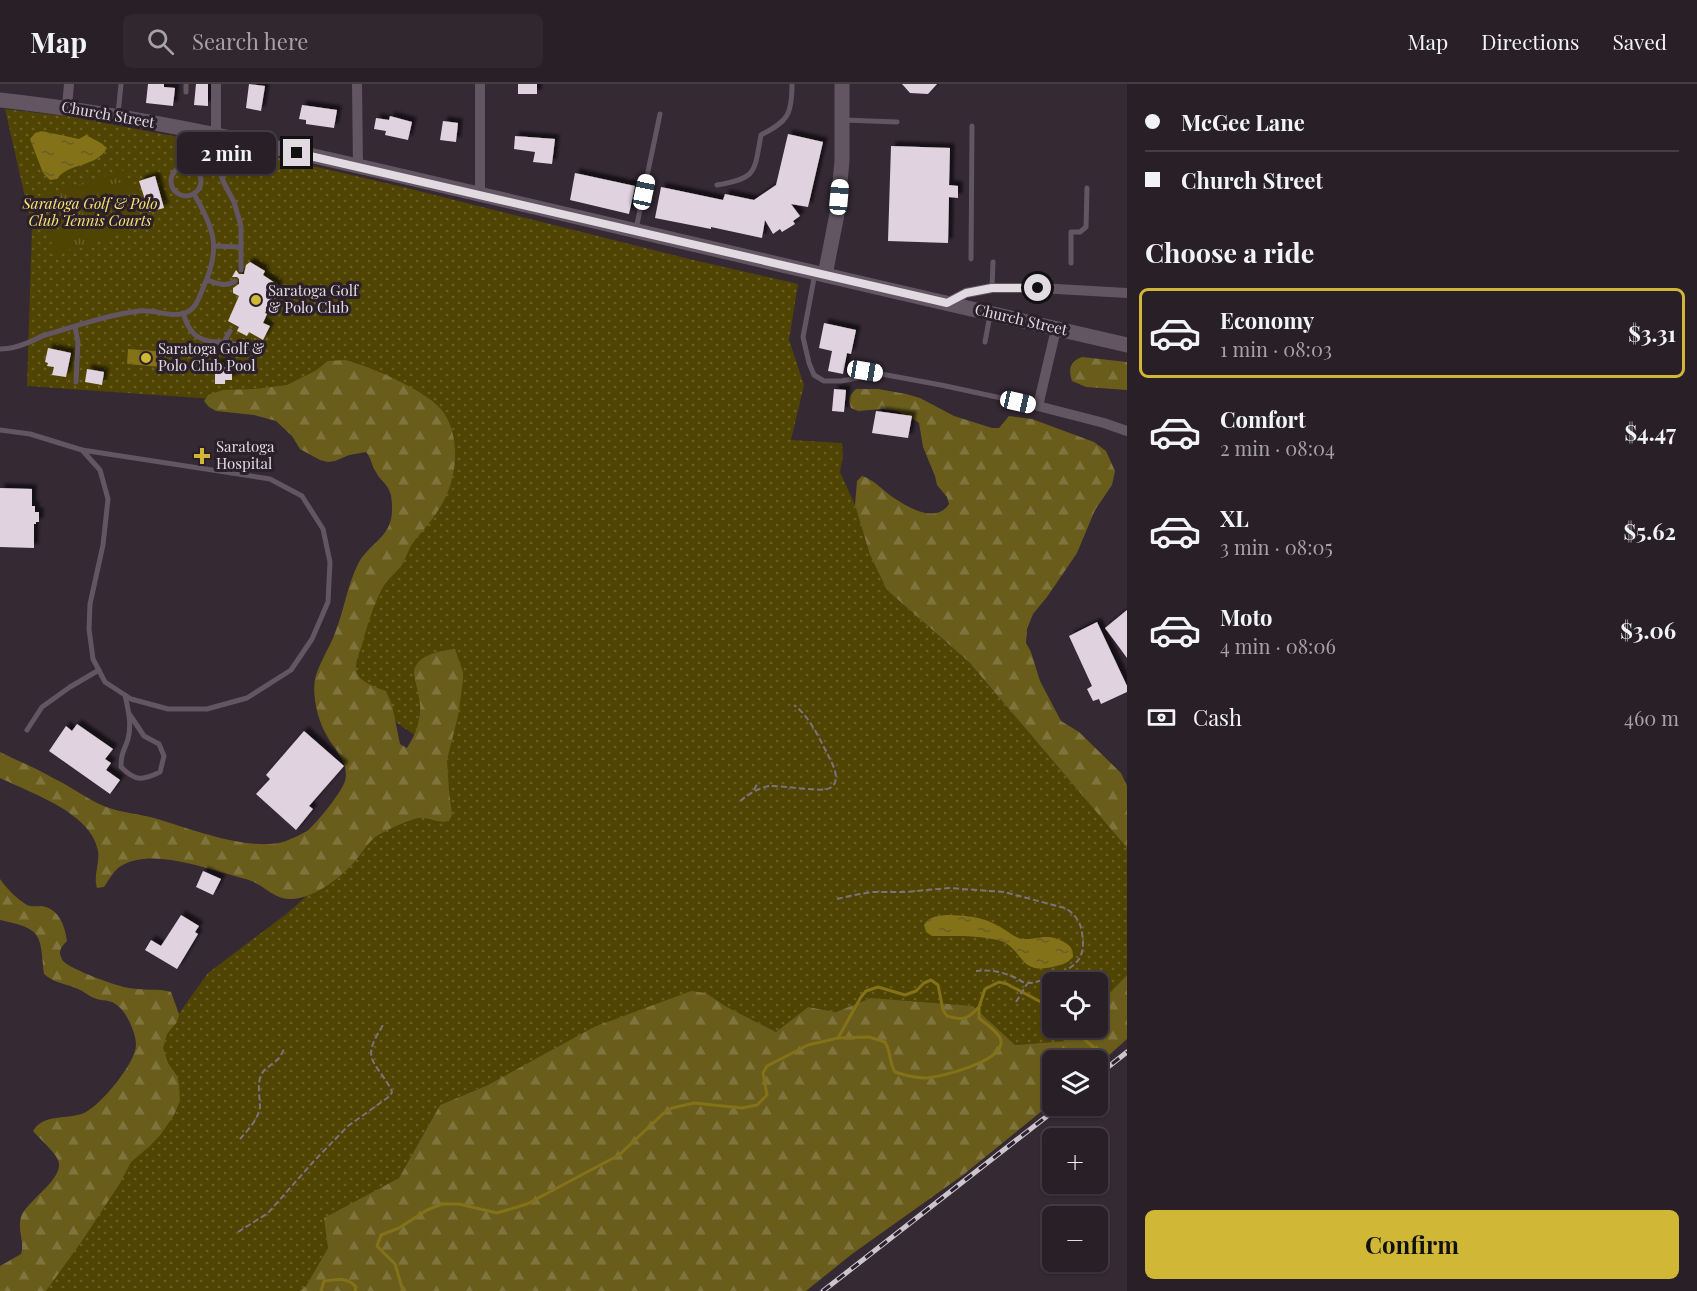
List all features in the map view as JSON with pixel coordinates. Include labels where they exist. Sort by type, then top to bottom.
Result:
[{"type":"main road","points":[[820,273],[837,214],[842,161],[842,84]]},
{"type":"main road","name":"Church Street","points":[[0,100],[67,107],[216,135],[1127,345]]},
{"type":"street","points":[[67,107],[69,84]]},
{"type":"street","points":[[216,84],[216,135]]},
{"type":"street","points":[[357,84],[358,166]]},
{"type":"street","points":[[480,84],[480,195]]},
{"type":"street","points":[[947,303],[966,293],[992,288],[1038,288],[1127,294]]},
{"type":"street","points":[[1056,328],[1038,406],[1127,431]]},
{"type":"lane","points":[[118,116],[122,84]]},
{"type":"lane","points":[[186,84],[186,92]]},
{"type":"lane","points":[[717,185],[745,178],[752,172],[761,135],[782,123],[787,116],[792,84]]},
{"type":"lane","points":[[636,231],[660,114]]},
{"type":"lane","points":[[842,120],[897,122]]},
{"type":"lane","points":[[971,259],[972,126]]},
{"type":"lane","points":[[216,135],[216,162],[238,213],[241,226],[241,270]]},
{"type":"lane","points":[[187,166],[200,175],[200,185],[194,194],[184,196],[174,192],[170,182],[173,172],[187,166]]},
{"type":"lane","points":[[1071,263],[1071,232],[1080,232],[1086,227],[1087,188]]},
{"type":"lane","points":[[0,350],[9,350],[42,336],[125,313],[144,310],[176,315],[192,309],[207,280],[215,246],[207,217],[194,194]]},
{"type":"lane","points":[[215,246],[241,247]]},
{"type":"lane","points":[[992,288],[993,262]]},
{"type":"lane","points":[[820,273],[803,337],[814,375],[824,381],[841,381],[857,378],[865,371],[1038,406]]},
{"type":"lane","points":[[207,280],[224,284],[231,284],[235,281]]},
{"type":"lane","points":[[985,342],[990,313]]},
{"type":"lane","points":[[183,314],[191,333],[199,338],[231,343],[244,349],[255,349]]},
{"type":"lane","points":[[75,327],[78,342],[76,382]]},
{"type":"lane","points":[[224,342],[230,331]]},
{"type":"lane","points":[[0,430],[30,435],[82,450],[270,479],[302,496],[323,529],[330,562],[328,602],[312,639],[291,670],[247,698],[207,709],[168,709],[131,699],[105,681],[93,659],[89,629],[90,604],[103,545],[108,499],[100,470],[82,450]]},
{"type":"lane","points":[[27,730],[42,707],[99,670]]},
{"type":"lane","points":[[125,695],[130,715],[128,738],[121,754],[121,767],[131,777],[146,779],[160,772],[164,756],[159,744],[144,736],[130,715]]},
{"type":"path","points":[[740,801],[753,791],[767,786],[823,790],[830,788],[834,783],[836,776],[834,768],[816,732],[794,705]]},
{"type":"path","points":[[753,791],[759,782]]},
{"type":"path","points":[[837,899],[873,892],[949,888],[1004,892],[1072,911],[1082,932],[1083,952],[1078,962],[1069,969],[1027,984],[1016,1002]]},
{"type":"path","points":[[976,971],[997,971],[1027,984]]},
{"type":"path","points":[[238,1232],[268,1213],[348,1126],[390,1096],[391,1089],[376,1069],[370,1055],[373,1041],[383,1025]]},
{"type":"path","points":[[240,1139],[251,1127],[258,1114],[261,1075],[265,1069],[278,1060],[285,1047]]},
{"type":"green space","name":"Saratoga Golf & Polo Club","points":[[5,109],[73,117],[231,147],[798,284],[789,340],[804,385],[791,440],[842,443],[843,455],[840,472],[855,505],[870,555],[887,590],[969,662],[1127,848],[1127,975],[1108,995],[1108,972],[1042,972],[1042,1038],[1069,1038],[1066,1041],[1015,1045],[973,1006],[871,998],[836,1012],[808,1007],[776,1032],[725,1006],[706,993],[440,1105],[399,1178],[325,1218],[328,1248],[306,1286],[299,1291],[19,1291],[160,1040],[208,973],[285,915],[335,871],[416,736],[342,685],[413,475],[298,405],[27,386],[32,228]]},
{"type":"green space","name":"Saratoga Golf & Polo Club Tennis Courts","points":[[125,170],[142,227],[55,254],[37,197]]},
{"type":"green space","points":[[122,182],[133,221],[116,226],[104,187]]},
{"type":"green space","points":[[96,190],[107,228],[89,233],[78,195]]},
{"type":"green space","points":[[70,198],[81,236],[63,242],[52,203]]},
{"type":"green space","points":[[1082,357],[1127,362],[1127,390],[1086,387],[1072,381],[1071,366]]},
{"type":"green space","points":[[345,360],[383,374],[426,397],[444,413],[453,435],[454,471],[447,494],[435,515],[412,544],[402,565],[382,589],[370,616],[356,667],[362,680],[386,691],[392,705],[400,744],[407,748],[419,722],[420,710],[415,668],[418,662],[429,655],[455,649],[463,672],[463,680],[458,716],[447,760],[452,815],[449,821],[445,822],[414,819],[379,834],[350,867],[335,880],[318,891],[300,898],[281,898],[246,879],[186,863],[158,859],[132,861],[121,866],[104,887],[97,888],[98,851],[85,826],[58,806],[0,778],[0,752],[104,806],[220,838],[256,844],[286,841],[307,831],[328,808],[343,786],[346,775],[343,763],[318,716],[314,693],[315,679],[335,633],[358,564],[389,526],[392,508],[390,492],[377,474],[366,452],[349,455],[335,461],[320,460],[300,449],[292,436],[276,421],[254,415],[216,411],[204,401],[208,395],[223,390],[287,385],[315,371],[328,361]]},
{"type":"green space","points":[[856,389],[878,389],[920,398],[954,416],[992,428],[999,428],[1009,416],[1032,419],[1094,442],[1106,451],[1115,471],[1112,485],[1095,510],[1077,553],[1033,614],[1027,629],[1026,643],[1040,681],[1061,721],[1079,732],[1121,773],[1127,786],[1127,848],[969,662],[887,590],[870,555],[855,505],[857,481],[862,476],[867,478],[900,502],[915,510],[930,514],[944,510],[949,504],[947,497],[937,485],[923,447],[919,423],[897,411],[882,409],[858,411],[851,408],[850,398]]},
{"type":"green space","points":[[0,879],[19,900],[27,905],[47,907],[57,914],[65,929],[67,941],[62,946],[60,955],[68,965],[123,987],[171,992],[179,1014],[177,1022],[167,1034],[163,1048],[179,1084],[180,1101],[174,1115],[161,1134],[131,1162],[84,1238],[46,1291],[0,1291],[0,1266],[21,1254],[21,1217],[51,1182],[59,1167],[56,1156],[33,1131],[49,1119],[77,1115],[91,1109],[124,1073],[134,1053],[136,1041],[128,1018],[115,1004],[92,997],[44,974],[37,935],[32,930],[0,920]]},
{"type":"green space","points":[[1127,975],[1127,1039],[1108,1056],[1108,1050],[1042,1050],[1042,1111],[963,1175],[852,1254],[806,1291],[299,1291],[306,1286],[328,1248],[324,1218],[399,1178],[440,1105],[488,1085],[594,1027],[691,991],[706,993],[725,1006],[776,1032],[808,1007],[836,1012],[871,998],[973,1006],[1015,1045],[1065,1041],[1068,1038],[1108,1038],[1108,995]]},
{"type":"water","points":[[42,131],[79,139],[86,135],[107,148],[96,159],[68,170],[57,179],[50,180],[43,173],[30,139],[35,133]]},
{"type":"water","name":"Saratoga Golf & Polo Club Pool","points":[[128,349],[166,352],[165,365],[162,367],[127,364]]},
{"type":"water","points":[[947,915],[982,919],[1022,939],[1052,937],[1058,939],[1070,946],[1073,957],[1058,966],[1032,967],[1026,964],[1006,943],[998,940],[932,936],[926,932],[924,925],[928,920]]},
{"type":"building","points":[[148,84],[164,84],[164,87],[175,88],[173,106],[146,103]]},
{"type":"building","points":[[196,84],[208,84],[208,106],[194,105]]},
{"type":"building","points":[[249,84],[265,86],[261,111],[246,108]]},
{"type":"building","points":[[518,84],[537,84],[537,94],[518,94]]},
{"type":"building","points":[[902,84],[937,84],[928,94],[910,93]]},
{"type":"building","points":[[302,105],[337,110],[334,128],[306,124],[306,120],[299,119]]},
{"type":"building","points":[[390,116],[412,122],[408,140],[385,135],[386,131],[374,129],[376,118],[389,120]]},
{"type":"building","points":[[443,121],[458,123],[456,142],[440,140]]},
{"type":"building","points":[[788,134],[823,142],[808,207],[791,204],[800,216],[793,221],[795,224],[782,232],[780,229],[773,234],[765,220],[762,238],[655,218],[661,187],[723,200],[725,194],[754,200],[776,185]]},
{"type":"building","points":[[515,136],[555,139],[552,164],[533,162],[535,152],[514,149]]},
{"type":"building","points":[[891,146],[950,148],[949,185],[958,186],[958,198],[949,197],[948,243],[888,241]]},
{"type":"building","points":[[575,173],[635,186],[629,214],[570,200]]},
{"type":"building","points":[[155,176],[164,208],[149,212],[139,181]]},
{"type":"building","name":"Saratoga Golf & Polo Club","points":[[250,262],[265,271],[263,275],[278,285],[277,297],[270,302],[265,313],[267,314],[263,323],[270,326],[263,340],[249,332],[247,336],[237,331],[239,327],[228,321],[239,296],[233,293],[233,288],[239,284],[239,279],[232,277],[236,270],[239,274],[244,274],[246,265]]},
{"type":"building","points":[[824,323],[856,330],[851,354],[847,353],[843,374],[828,371],[832,351],[819,348]]},
{"type":"building","points":[[48,348],[71,353],[66,377],[52,375],[54,367],[47,366],[48,363],[45,362]]},
{"type":"building","points":[[215,363],[224,363],[224,367],[232,367],[232,380],[225,380],[225,384],[215,384]]},
{"type":"building","points":[[87,369],[104,372],[102,385],[85,382]]},
{"type":"building","points":[[834,389],[846,390],[844,412],[832,411]]},
{"type":"building","points":[[876,411],[912,416],[908,438],[872,433]]},
{"type":"building","points":[[0,488],[32,489],[32,506],[35,506],[35,512],[39,512],[39,522],[34,524],[34,548],[0,547]]},
{"type":"building","points":[[1127,610],[1127,658],[1105,628]]},
{"type":"building","points":[[1097,622],[1127,686],[1127,692],[1101,704],[1099,699],[1093,701],[1087,689],[1092,686],[1069,636]]},
{"type":"building","points":[[77,724],[113,749],[105,759],[111,763],[106,770],[120,780],[110,794],[49,751],[66,726],[72,731]]},
{"type":"building","points":[[304,731],[344,766],[309,806],[313,809],[296,830],[256,794],[270,779],[266,775]]},
{"type":"building","points":[[203,871],[221,879],[213,895],[196,887]]},
{"type":"building","points":[[181,915],[199,926],[195,932],[198,934],[177,969],[145,950],[151,940],[161,946]]},
{"type":"waterway","points":[[838,1038],[861,997],[866,991],[878,987],[905,995],[916,991],[931,980],[938,985],[943,1010],[947,1016],[964,1018],[978,1008]]},
{"type":"waterway","points":[[403,1291],[395,1264],[377,1246],[381,1235],[399,1228],[427,1210],[442,1204],[459,1204],[497,1213],[527,1204],[619,1155],[672,1108],[694,1103],[742,1108],[757,1105],[767,1095],[763,1073],[767,1066],[808,1045],[838,1038],[869,1037],[885,1042],[895,1072],[918,1077],[934,1077],[971,1067],[993,1055],[1001,1041],[998,1035],[979,1018],[979,1007],[985,989],[999,982],[1042,1002]]},
{"type":"waterway","points":[[1084,1038],[1097,1050]]},
{"type":"waterway","points":[[321,1291],[324,1281],[337,1279],[353,1284],[356,1287],[355,1291]]},
{"type":"railway","points":[[1108,1067],[1127,1052]]},
{"type":"railway","points":[[823,1291],[1047,1116]]},
{"type":"place","name":"Saratoga Golf & Polo Club","points":[[256,300]]},
{"type":"place","name":"Saratoga Golf & Polo Club Pool","points":[[146,358]]},
{"type":"place","name":"Saratoga Hospital","points":[[202,456]]},
{"type":"route","points":[[297,153],[947,303],[966,293],[992,288],[1038,288]]}]
